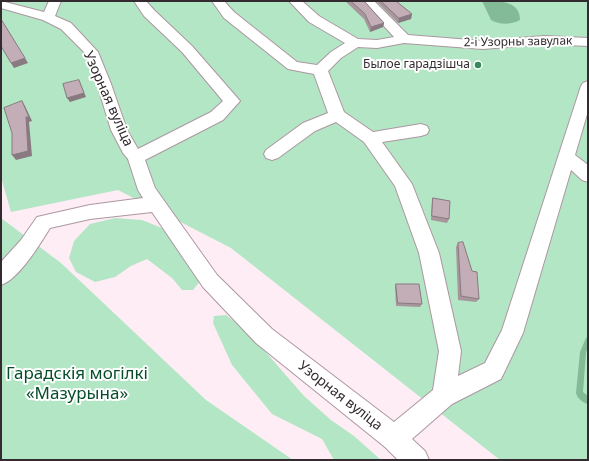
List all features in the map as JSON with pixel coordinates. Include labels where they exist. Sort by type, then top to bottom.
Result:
[{"type":"lane","points":[[136,157],[217,116],[232,101],[188,49],[149,12],[140,1]]},
{"type":"lane","points":[[218,1],[229,15],[293,66],[320,70]]},
{"type":"lane","name":"2-і Узорны завулак","points":[[295,1],[314,19],[354,43],[377,44],[404,39],[483,45],[544,40],[588,42]]},
{"type":"lane","points":[[367,1],[404,39]]},
{"type":"lane","name":"Узорная вуліца","points":[[1,4],[52,9],[90,52],[104,84],[119,130],[129,149],[136,157],[147,190],[210,281],[264,336],[394,438],[444,396],[493,371],[512,333],[588,86]]},
{"type":"lane","points":[[320,70],[336,55],[354,43]]},
{"type":"lane","points":[[320,70],[337,115],[370,138],[403,184],[429,253],[450,351],[444,396]]},
{"type":"lane","points":[[272,154],[309,127],[337,115]]},
{"type":"lane","points":[[370,138],[421,130]]},
{"type":"lane","points":[[567,157],[588,161]]},
{"type":"lane","points":[[567,157],[588,175]]},
{"type":"lane","points":[[1,276],[28,246],[44,222],[90,212],[156,204]]},
{"type":"lane","points":[[394,438],[416,460]]},
{"type":"green space","points":[[1,1],[588,1],[588,460],[500,460],[231,248],[118,190],[11,212],[1,177]]},
{"type":"green space","name":"Гарадскія могілкі «Мазурына»","points":[[1,218],[61,263],[206,400],[293,460],[1,460]]},
{"type":"green space","points":[[115,218],[142,220],[167,230],[201,280],[193,290],[182,290],[172,278],[147,259],[131,266],[115,277],[95,282],[76,272],[69,258],[74,241],[90,224]]},
{"type":"green space","points":[[226,315],[250,334],[304,396],[381,460],[334,460],[322,439],[272,414],[232,365],[213,323],[214,316]]},
{"type":"shaded area","points":[[482,1],[495,1],[512,5],[519,13],[520,20],[505,24],[491,20]]},
{"type":"building","points":[[351,1],[364,1],[384,23],[371,27],[365,14]]},
{"type":"building","points":[[381,1],[396,1],[412,14],[399,18]]},
{"type":"building","points":[[1,19],[25,58],[11,63],[1,46]]},
{"type":"building","points":[[79,80],[84,93],[67,98],[63,84]]},
{"type":"building","points":[[22,101],[29,117],[26,117],[28,151],[12,155],[12,133],[4,108]]},
{"type":"building","points":[[433,198],[450,201],[449,219],[432,216]]},
{"type":"building","points":[[463,242],[472,271],[477,272],[479,299],[461,296],[458,243]]},
{"type":"building","points":[[396,284],[419,284],[422,304],[398,303]]},
{"type":"waterway","points":[[588,340],[583,352],[579,393],[588,401]]},
{"type":"place","name":"Былое гарадзішча","points":[[478,65]]}]
